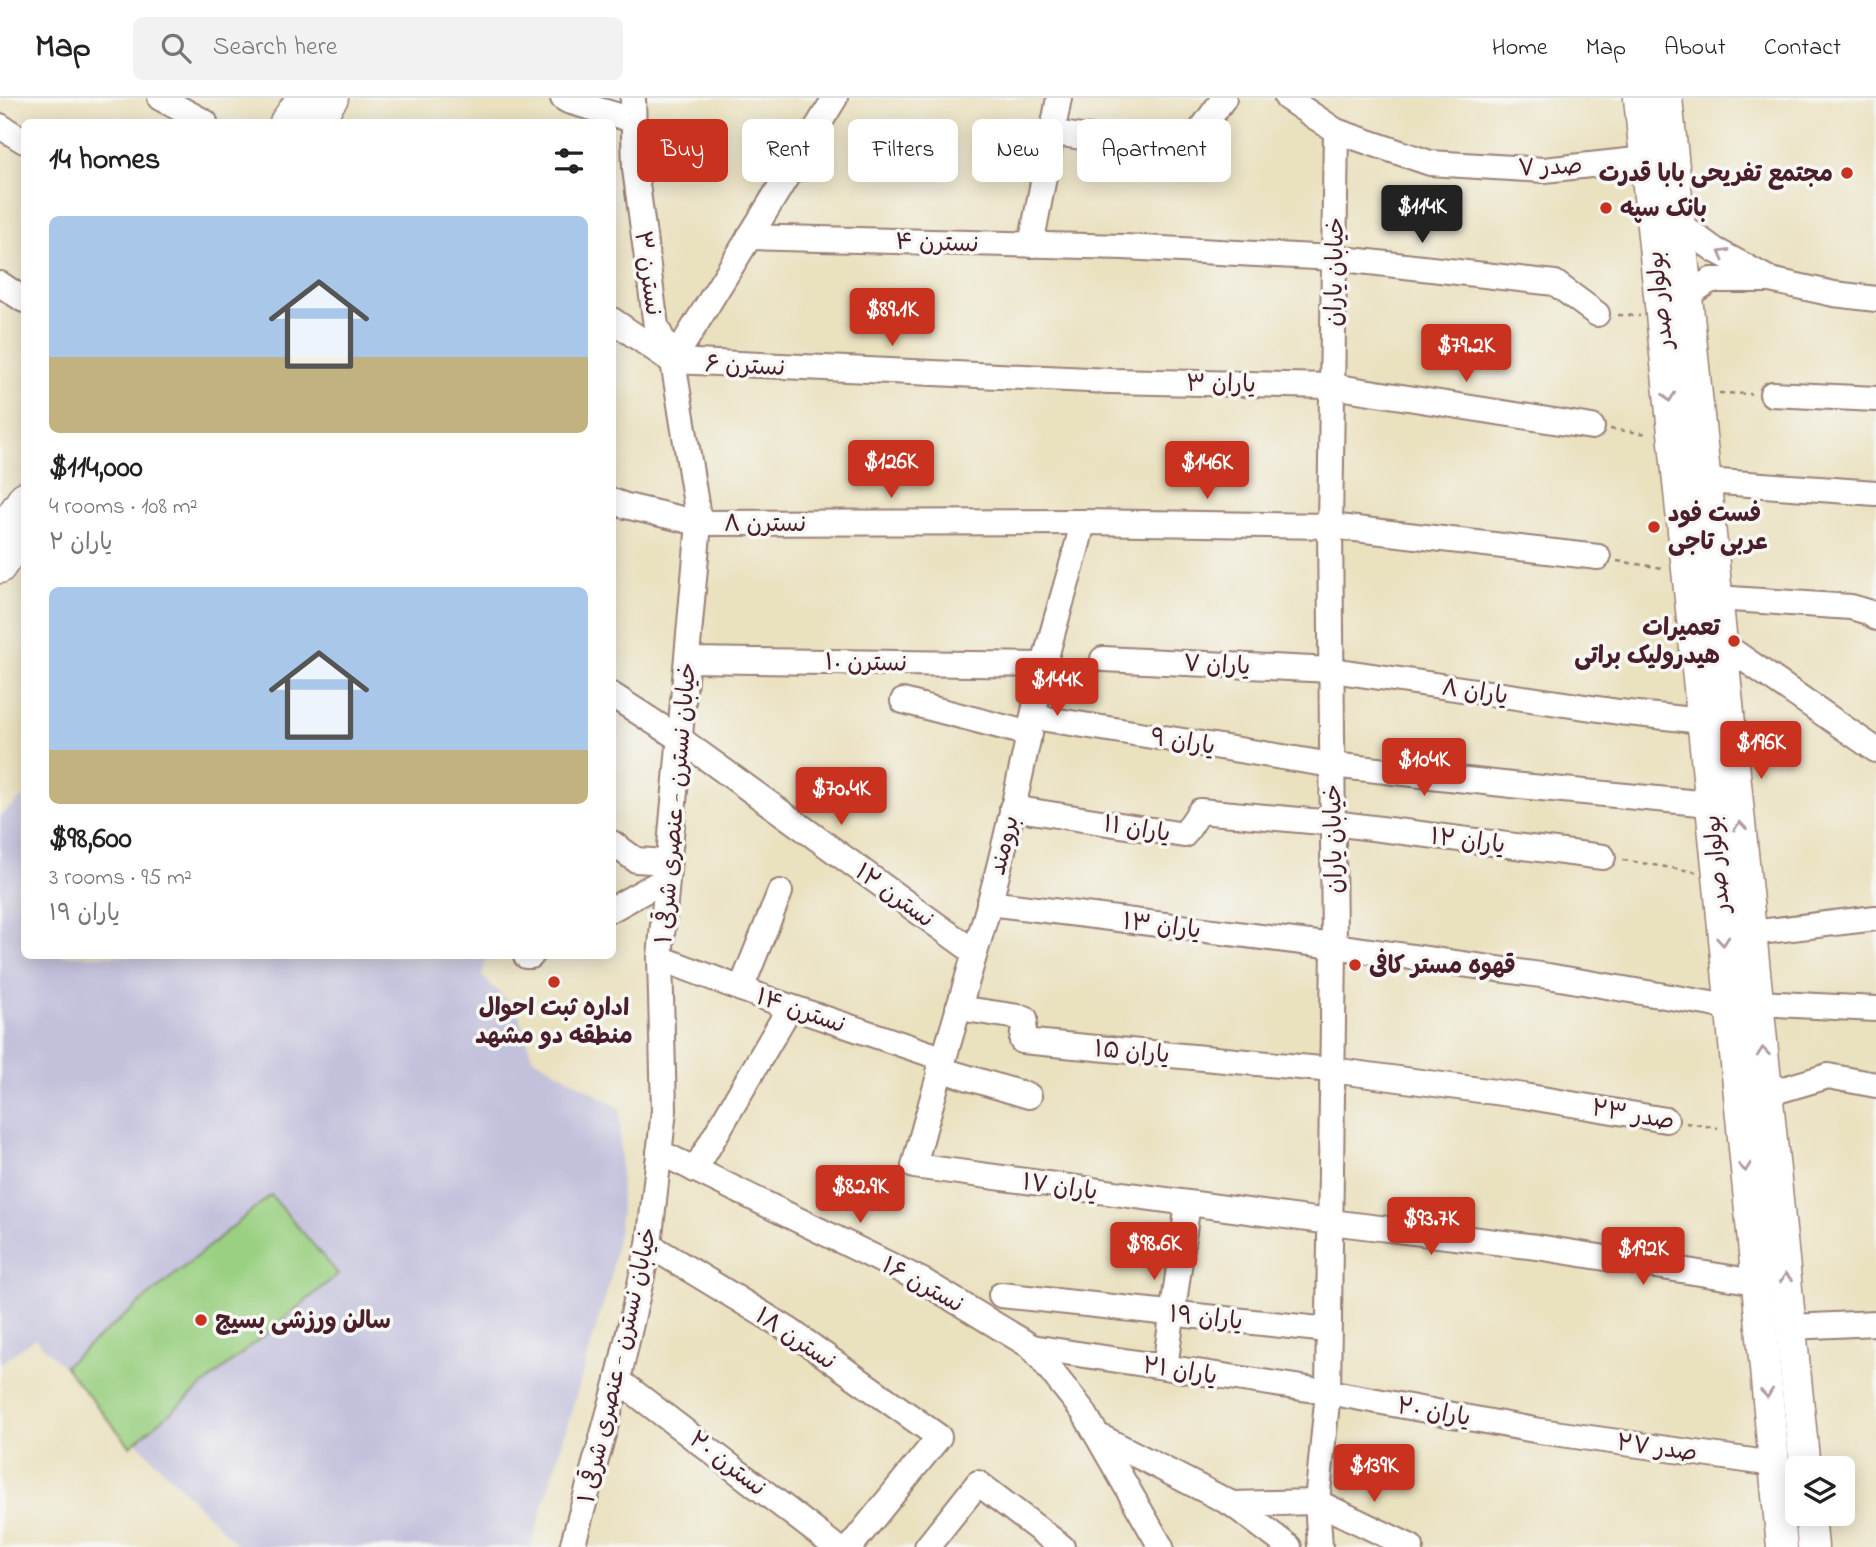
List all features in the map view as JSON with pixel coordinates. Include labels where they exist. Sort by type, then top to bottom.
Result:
[{"type":"main road","name":"بولوار صدر","points":[[1639,98],[1679,224],[1751,933],[1744,1005],[1742,1133],[1782,1547]]},
{"type":"main road","name":"بولوار صدر","points":[[1667,98],[1658,157],[1660,317],[1718,875],[1744,1005],[1768,1094],[1804,1456]]},
{"type":"main road","points":[[295,119],[319,112]]},
{"type":"main road","points":[[8,557],[21,508]]},
{"type":"main road","points":[[8,557],[21,538]]},
{"type":"main road","points":[[1811,1526],[1813,1547]]},
{"type":"street","points":[[160,98],[199,119]]},
{"type":"street","points":[[563,98],[633,109]]},
{"type":"street","points":[[673,361],[835,98]]},
{"type":"street","points":[[1055,119],[1059,98]]},
{"type":"street","points":[[1063,134],[1186,151],[1224,98]]},
{"type":"street","name":"صدر ۷","points":[[1299,102],[1336,131],[1430,163],[1545,170],[1658,157]]},
{"type":"street","name":"نسترن ۳","points":[[633,109],[647,332],[673,361]]},
{"type":"street","points":[[0,126],[21,139]]},
{"type":"street","name":"خیابان یاران","points":[[1320,1547],[1317,1502],[1328,1392],[1334,946],[1331,526],[1336,131]]},
{"type":"street","points":[[1031,245],[1043,182]]},
{"type":"street","points":[[1679,224],[1715,250],[1770,280]]},
{"type":"street","name":"نسترن ۴","points":[[750,237],[1124,247],[1334,258],[1555,283],[1597,314]]},
{"type":"street","points":[[1686,296],[1711,280],[1770,280],[1835,294],[1876,299]]},
{"type":"street","points":[[0,284],[21,298]]},
{"type":"street","points":[[616,321],[647,332]]},
{"type":"street","name":"نسترن ۶","points":[[673,361],[1110,381]]},
{"type":"street","name":"خیابان نسترن - عنصری شرقی ۱","points":[[576,1545],[649,1245],[664,1110],[660,958],[699,523],[673,361]]},
{"type":"street","name":"یاران ۳","points":[[1110,381],[1332,386],[1592,427]]},
{"type":"street","points":[[1772,394],[1876,400]]},
{"type":"street","points":[[1704,481],[1876,493]]},
{"type":"street","name":"نسترن ۸","points":[[616,502],[699,523],[1083,522],[1331,526],[1476,545],[1598,557]]},
{"type":"street","name":"برومند","points":[[914,1166],[989,903],[1044,665],[1083,522]]},
{"type":"street","points":[[1716,598],[1851,607],[1868,612],[1876,618]]},
{"type":"street","points":[[1721,643],[1876,750]]},
{"type":"street","name":"یاران ۷","points":[[1103,659],[1332,670]]},
{"type":"street","name":"نسترن ۱۰","points":[[688,660],[1044,665]]},
{"type":"street","name":"یاران ۸","points":[[1332,670],[1619,712],[1702,721]]},
{"type":"street","name":"نسترن ۱۲","points":[[616,698],[680,739],[974,952]]},
{"type":"street","name":"یاران ۹","points":[[903,701],[1032,726],[1332,765],[1710,804]]},
{"type":"street","name":"یاران ۱۱","points":[[1012,808],[1184,835],[1200,811],[1333,823]]},
{"type":"street","name":"یاران ۱۲","points":[[1333,823],[1603,857]]},
{"type":"street","points":[[616,846],[636,860],[667,871]]},
{"type":"street","points":[[616,906],[667,871]]},
{"type":"street","points":[[740,989],[780,892]]},
{"type":"street","name":"یاران ۱۳","points":[[989,903],[1334,946],[1744,1005],[1876,1009]]},
{"type":"street","points":[[1751,933],[1876,918]]},
{"type":"street","name":"نسترن ۱۴","points":[[660,958],[1028,1096]]},
{"type":"street","points":[[695,1170],[790,1007]]},
{"type":"street","name":"یاران ۱۵","points":[[958,1008],[1025,1018],[1022,1041],[1332,1070]]},
{"type":"street","name":"صدر ۲۳","points":[[1332,1070],[1524,1096],[1666,1120]]},
{"type":"street","points":[[1768,1094],[1828,1076],[1876,1085]]},
{"type":"street","name":"نسترن ۱۶","points":[[660,1152],[923,1281],[1032,1347]]},
{"type":"street","name":"یاران ۱۷","points":[[914,1166],[1537,1247],[1756,1282]]},
{"type":"street","points":[[1165,1367],[1188,1203]]},
{"type":"street","name":"نسترن ۱۸","points":[[649,1245],[789,1331],[939,1437],[850,1547]]},
{"type":"street","name":"یاران ۱۹","points":[[1001,1295],[1328,1331]]},
{"type":"street","points":[[1791,1327],[1876,1323]]},
{"type":"street","points":[[1032,1347],[1083,1410],[1161,1547]]},
{"type":"street","name":"یاران ۲۱","points":[[1032,1347],[1328,1392]]},
{"type":"street","name":"نسترن ۲۰","points":[[618,1380],[836,1547]]},
{"type":"street","name":"یاران ۲۰","points":[[1328,1392],[1540,1431]]},
{"type":"street","name":"صدر ۲۷","points":[[1540,1431],[1774,1464]]},
{"type":"street","points":[[1097,1435],[1232,1504],[1289,1547]]},
{"type":"street","points":[[927,1547],[978,1483],[1062,1547]]},
{"type":"street","points":[[1232,1504],[1317,1502],[1411,1547]]},
{"type":"path","points":[[1597,314],[1660,317]]},
{"type":"path","points":[[1695,393],[1772,394]]},
{"type":"path","points":[[1592,427],[1673,438]]},
{"type":"path","points":[[1598,557],[1687,572]]},
{"type":"path","points":[[1603,857],[1718,875]]},
{"type":"path","name":"صدر ۲۳","points":[[1666,1120],[1742,1133]]},
{"type":"shaded area","points":[[21,798],[21,959],[486,959],[482,976],[518,1011],[532,1057],[620,1108],[621,1211],[611,1278],[531,1547],[239,1547],[35,1338],[0,1364],[0,816]]},
{"type":"green space","name":"سالن ورزشی بسیج","points":[[271,1195],[338,1274],[130,1446],[64,1366]]},
{"type":"place","name":"مجتمع تفریحی بابا قدرت","points":[[1847,173]]},
{"type":"place","name":"بانک سپه","points":[[1606,208]]},
{"type":"place","name":"فست فود عربی تاجی","points":[[1654,527]]},
{"type":"place","name":"تعمیرات هیدرولیک براتی","points":[[1734,641]]},
{"type":"place","name":"قهوه مستر کافی","points":[[1355,965]]},
{"type":"place","name":"اداره ثبت احوال منطقه دو مشهد","points":[[554,982]]},
{"type":"place","name":"سالن ورزشی بسیج","points":[[201,1320]]}]
